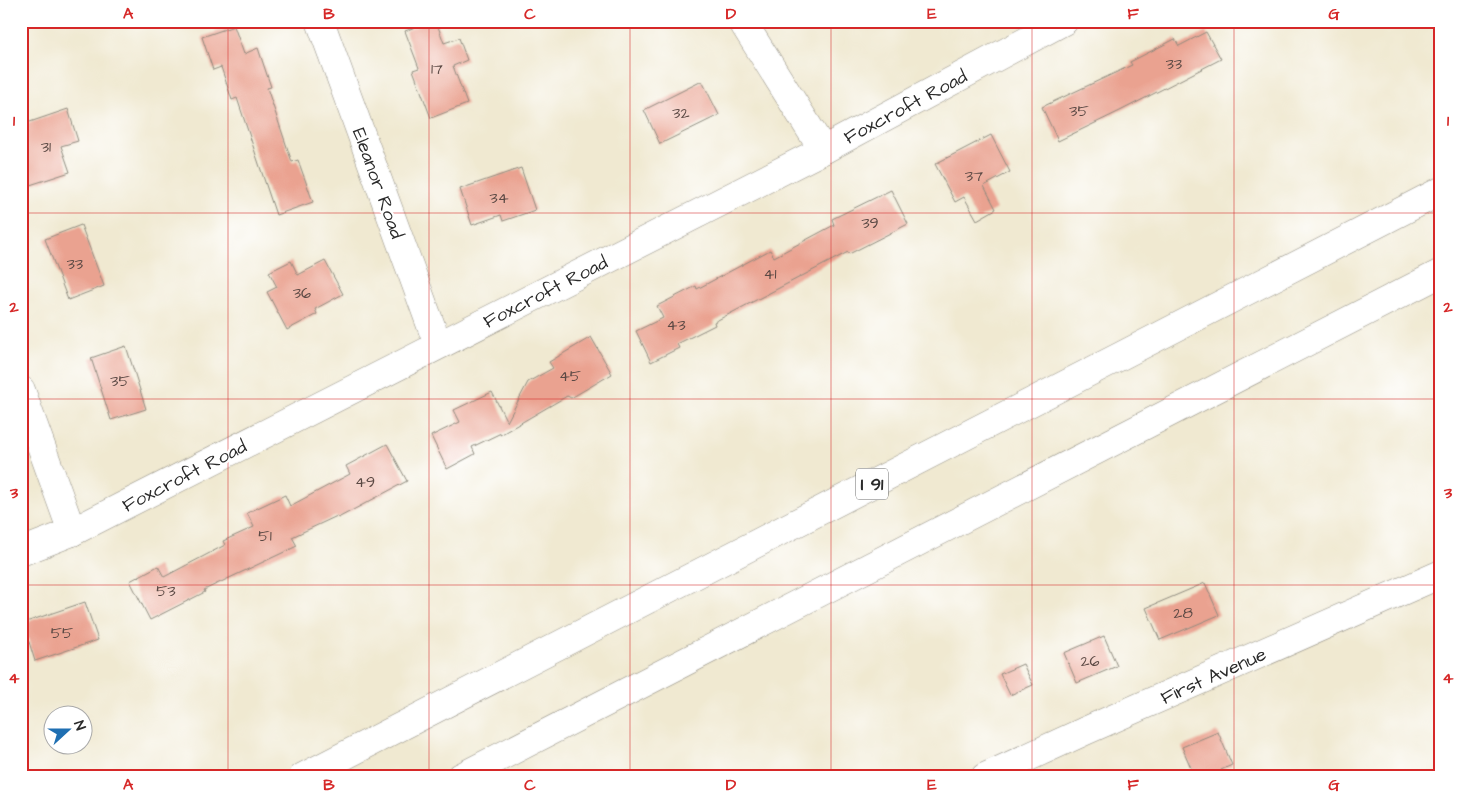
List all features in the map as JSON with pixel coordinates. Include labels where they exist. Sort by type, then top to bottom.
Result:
[{"type":"main road","name":"Eleanor Road","points":[[320,21],[438,345]]},
{"type":"main road","points":[[742,21],[823,150]]},
{"type":"main road","name":"Foxcroft Road","points":[[21,552],[72,532],[823,150],[1064,21]]},
{"type":"main road","name":"I 91","points":[[303,777],[1441,191]]},
{"type":"main road","points":[[461,777],[1441,273]]},
{"type":"main road","points":[[21,390],[72,532]]},
{"type":"main road","name":"First Avenue","points":[[986,777],[1085,731],[1441,574]]},
{"type":"building","points":[[430,21],[436,21],[444,43],[459,38],[467,60],[453,66],[467,104],[431,118],[413,70],[419,68],[405,31]]},
{"type":"building","points":[[234,26],[244,54],[258,48],[271,87],[267,88],[292,162],[298,160],[313,202],[276,215],[237,98],[232,100],[221,67],[213,70],[202,37]]},
{"type":"building","points":[[1206,32],[1221,59],[1058,141],[1042,107],[1132,65],[1130,62],[1175,39],[1179,46]]},
{"type":"building","points":[[702,81],[719,115],[660,144],[644,110]]},
{"type":"building","points":[[68,109],[78,141],[61,146],[70,172],[30,185],[21,159],[21,125]]},
{"type":"building","points":[[991,135],[1010,172],[984,186],[996,209],[977,220],[964,197],[955,202],[935,164]]},
{"type":"building","points":[[521,168],[535,210],[503,221],[501,215],[472,225],[460,189]]},
{"type":"building","points":[[891,190],[908,224],[849,254],[848,252],[714,322],[715,325],[677,344],[679,348],[651,362],[636,331],[663,318],[657,306],[696,286],[697,289],[770,250],[774,257],[834,225],[832,219]]},
{"type":"building","points":[[81,225],[104,286],[68,300],[45,239]]},
{"type":"building","points":[[291,261],[298,275],[325,261],[343,294],[315,309],[317,314],[287,330],[267,292],[277,287],[269,272]]},
{"type":"building","points":[[591,337],[612,374],[571,398],[567,396],[500,435],[501,433],[472,447],[475,454],[447,469],[431,436],[460,422],[454,410],[492,392],[507,422],[528,382],[553,368],[549,362]]},
{"type":"building","points":[[126,346],[146,409],[111,420],[91,358]]},
{"type":"building","points":[[387,444],[407,481],[338,518],[337,516],[292,537],[297,546],[204,590],[205,592],[150,620],[130,581],[158,566],[164,577],[225,545],[223,541],[254,527],[247,513],[285,495],[290,506],[350,474],[346,466]]},
{"type":"building","points":[[1205,583],[1219,615],[1160,640],[1146,608]]},
{"type":"building","points":[[85,602],[98,640],[35,661],[23,623]]},
{"type":"building","points":[[1104,636],[1117,666],[1077,683],[1064,653]]},
{"type":"building","points":[[1023,664],[1033,685],[1010,695],[1000,674]]},
{"type":"building","points":[[1218,732],[1232,765],[1221,770],[1224,777],[1195,777],[1182,747]]}]
